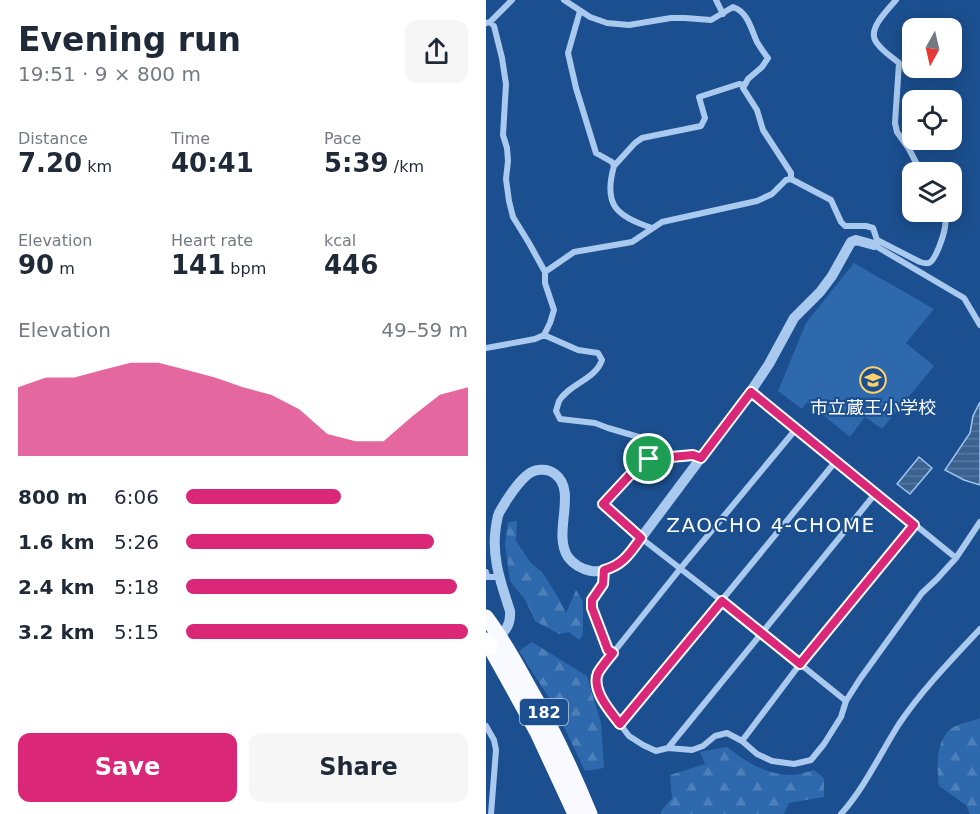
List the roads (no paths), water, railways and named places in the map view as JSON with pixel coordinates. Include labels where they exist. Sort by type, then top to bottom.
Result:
[{"type":"highway","name":"182","points":[[486,617],[490,643],[537,732],[575,814]]},
{"type":"highway","name":"182","points":[[490,643],[550,723],[590,814]]},
{"type":"street","points":[[486,348],[535,339],[544,335],[554,310],[545,283],[545,272],[513,217],[506,179],[508,161],[503,135],[506,84],[494,26],[488,22],[512,0]]},
{"type":"street","points":[[564,0],[590,17],[607,23],[629,25],[671,18],[711,20],[734,7],[740,9],[752,26],[757,43],[768,58],[762,68],[748,79],[743,88],[757,110],[763,130],[791,173],[791,179]]},
{"type":"street","points":[[716,0],[723,14]]},
{"type":"street","points":[[896,0],[879,21],[874,30],[874,39],[899,63],[894,123],[916,162]]},
{"type":"street","points":[[580,11],[568,53],[596,153],[612,162],[614,166]]},
{"type":"street","points":[[652,228],[625,217],[612,201],[609,185],[614,166],[642,138],[701,126],[705,118],[699,96],[739,84],[744,85]]},
{"type":"street","points":[[545,272],[574,252],[632,242],[662,222],[757,201],[772,194],[786,180],[791,179],[831,200],[845,226],[873,228],[876,233],[876,243]]},
{"type":"street","points":[[490,643],[510,624],[511,619],[494,552],[498,514],[516,485],[529,473],[544,469],[554,473],[564,488],[561,537],[564,551],[572,562],[582,569],[593,571],[614,568],[624,561],[751,392],[794,318],[820,292],[832,276],[851,242],[856,240],[876,243],[927,264],[934,258],[944,233],[946,222]]},
{"type":"street","points":[[876,243],[964,298],[980,325]]},
{"type":"street","points":[[544,335],[578,350],[598,354],[602,360],[594,373],[570,389],[559,401],[556,411],[560,419],[595,423],[642,438],[649,459]]},
{"type":"street","points":[[751,392],[956,558]]},
{"type":"street","points":[[796,429],[597,674],[598,689],[603,702],[629,736],[643,745],[656,751],[668,748],[692,750],[702,746],[714,736],[727,733],[742,741],[757,754],[772,761],[794,764],[810,760],[824,744],[841,717],[846,700],[922,593],[956,558],[980,522]]},
{"type":"street","points":[[701,458],[693,455],[649,459],[642,462],[603,504],[641,538],[846,700]]},
{"type":"street","points":[[620,724],[836,461]]},
{"type":"street","points":[[668,748],[875,494]]},
{"type":"street","points":[[742,741],[800,664],[914,525]]},
{"type":"street","points":[[604,570],[603,584],[592,600],[592,608],[608,650],[613,653]]},
{"type":"street","points":[[486,572],[487,577],[499,577]]},
{"type":"street","points":[[842,814],[861,789],[900,724],[923,692],[980,629]]},
{"type":"street","points":[[486,726],[494,740],[496,750],[492,814]]},
{"type":"place","name":"市立蔵王小学校","points":[[873,380]]},
{"type":"district","name":"ZAOCHO 4-CHOME","points":[[771,525]]}]
